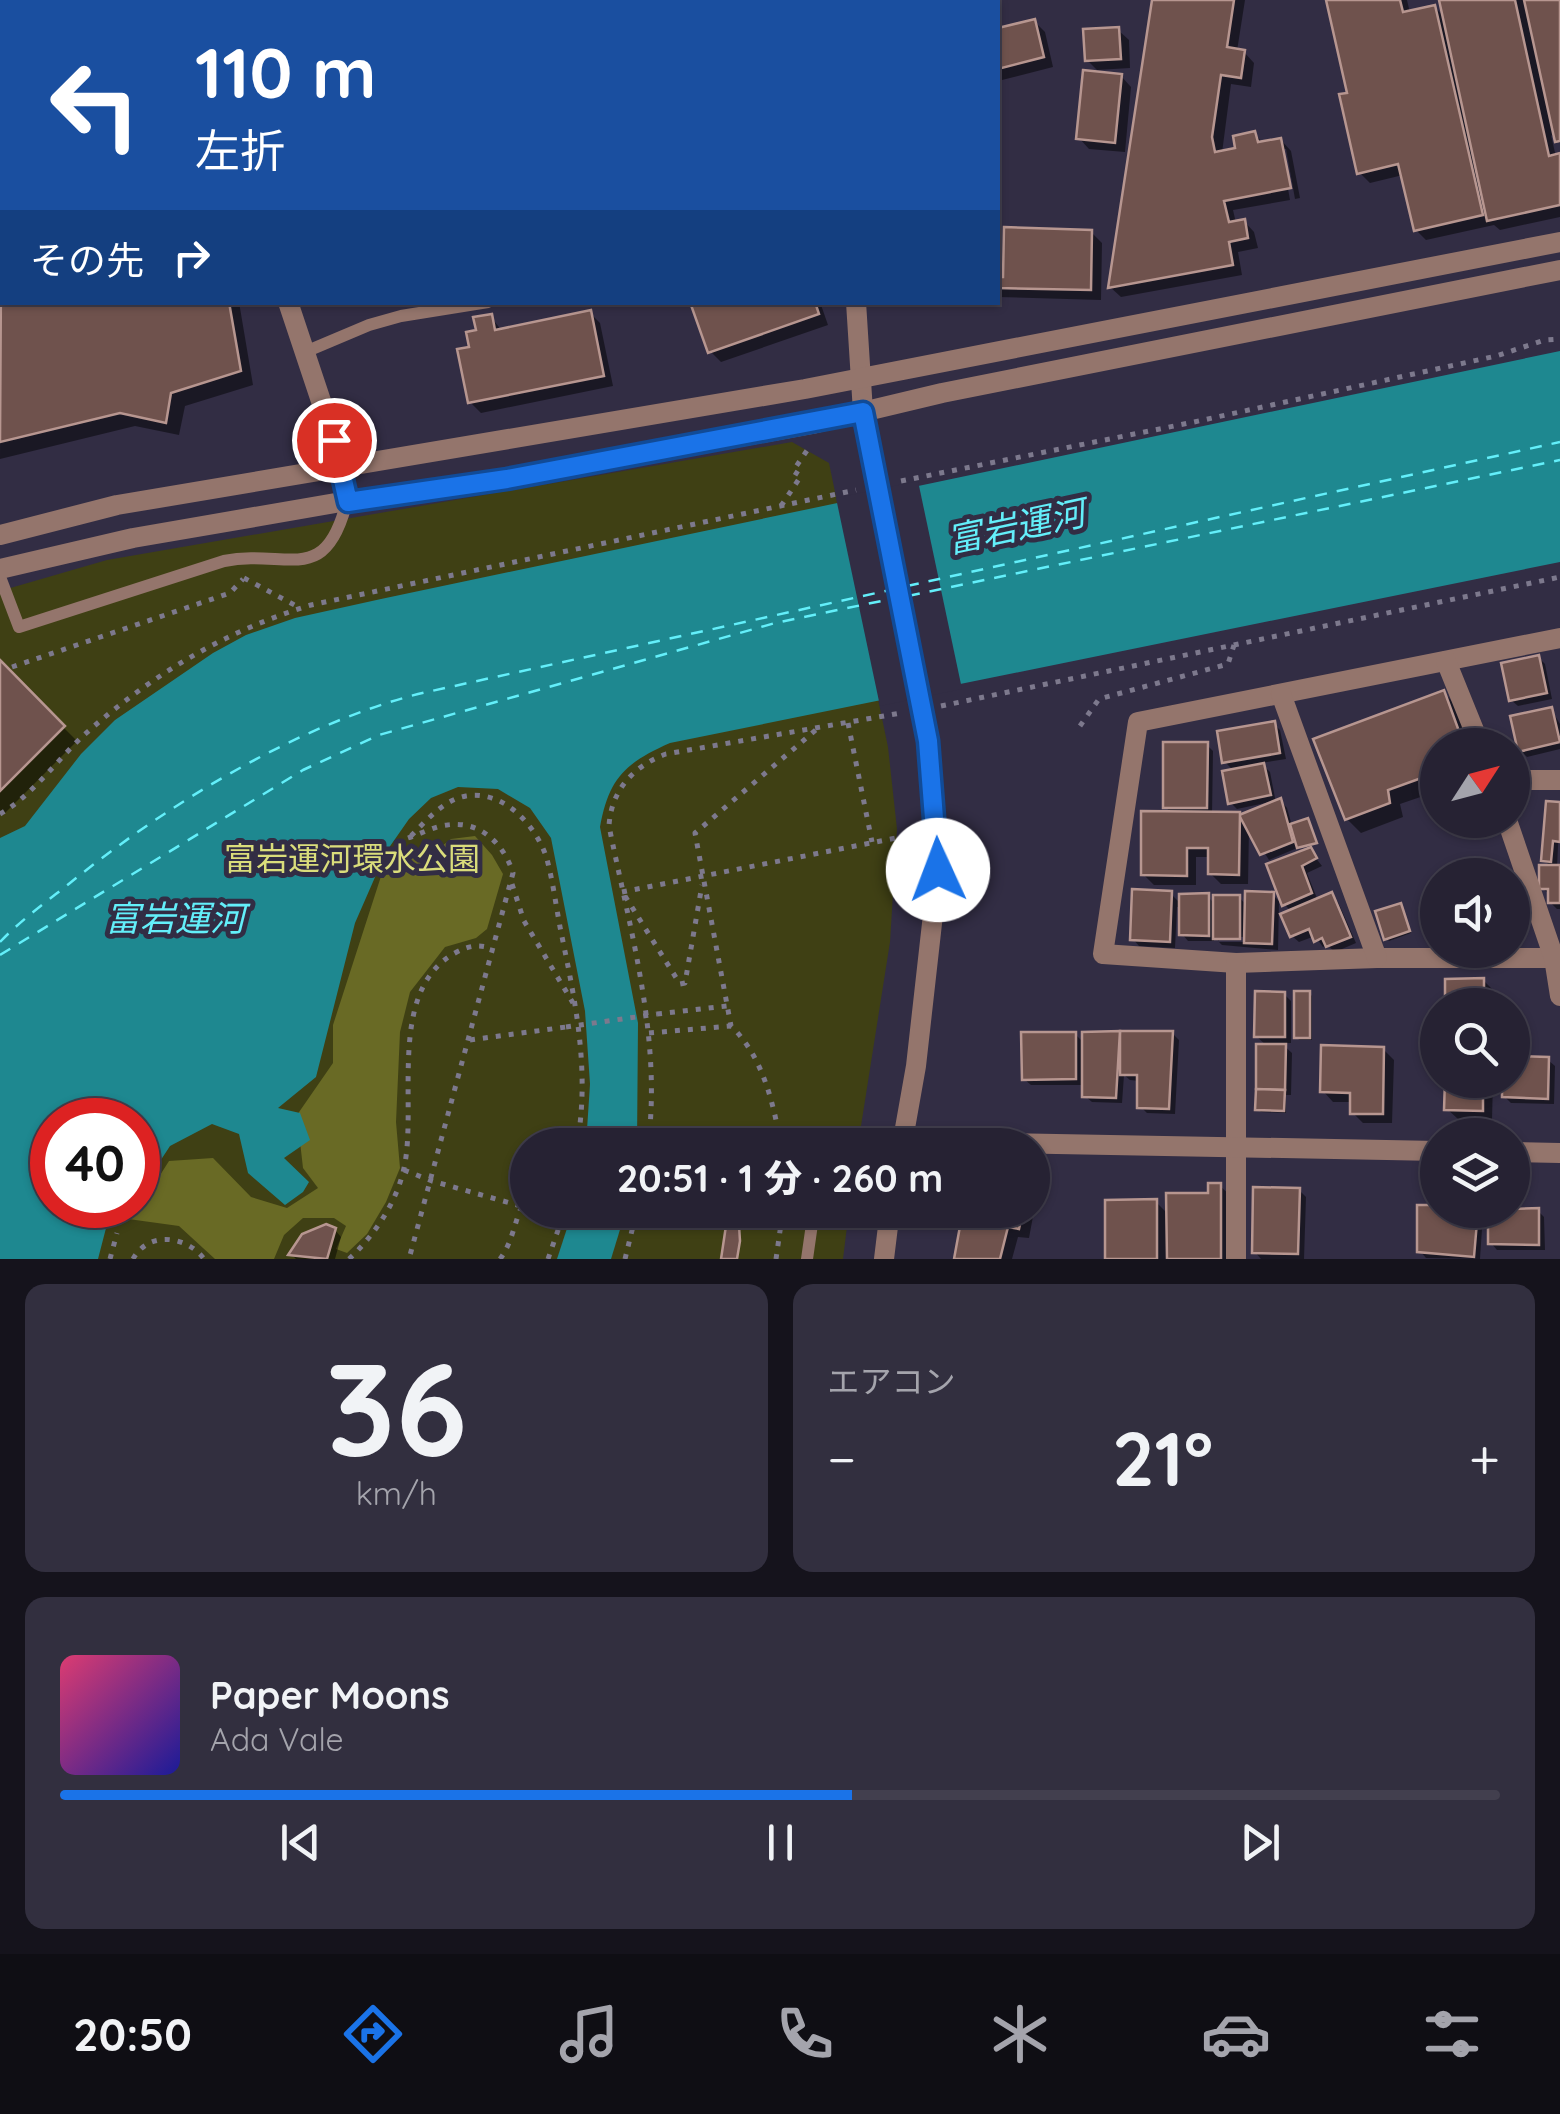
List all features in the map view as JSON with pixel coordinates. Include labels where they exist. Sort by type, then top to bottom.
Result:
[{"type":"street","points":[[0,534],[118,506],[859,378],[1560,242]]},
{"type":"street","points":[[0,573],[133,538],[526,476],[863,412],[1560,270]]},
{"type":"street","points":[[289,305],[343,469],[348,502]]},
{"type":"street","points":[[856,305],[863,412],[880,479],[928,741],[938,870],[904,1128]]},
{"type":"street","points":[[1557,958],[1236,963],[1103,954],[1138,722],[1560,638]]},
{"type":"street","points":[[1446,661],[1473,728]]},
{"type":"street","points":[[1281,694],[1377,958]]},
{"type":"street","points":[[1530,780],[1560,780]]},
{"type":"street","points":[[1514,838],[1557,958],[1560,996]]},
{"type":"street","points":[[1236,963],[1236,1259]]},
{"type":"street","points":[[1050,1146],[1420,1152]]},
{"type":"street","points":[[1530,1152],[1560,1153]]},
{"type":"street","points":[[884,1259],[888,1228]]},
{"type":"lane","points":[[305,352],[385,321],[472,305]]},
{"type":"lane","points":[[0,573],[19,626],[224,562],[242,558],[281,562],[308,559],[322,553],[341,528],[348,502]]},
{"type":"lane","points":[[806,1259],[811,1228]]},
{"type":"path","points":[[0,814],[20,802],[45,772],[123,700],[216,642],[311,605],[782,506],[880,479],[1194,422],[1560,339]]},
{"type":"path","points":[[782,506],[800,476],[793,471],[809,448]]},
{"type":"path","points":[[940,706],[1560,577]]},
{"type":"path","points":[[12,667],[230,593],[244,579]]},
{"type":"path","points":[[1080,726],[1099,699],[1228,664],[1234,646]]},
{"type":"path","points":[[648,1128],[648,1033],[609,826],[610,812],[624,782],[644,764],[666,754],[904,712]]},
{"type":"path","points":[[848,723],[872,842]]},
{"type":"path","points":[[777,1128],[765,1079],[750,1049],[731,1026],[696,833],[820,727]]},
{"type":"path","points":[[410,1259],[513,873],[498,842],[484,831],[449,824],[408,838],[438,808],[466,796],[488,798],[511,808],[524,818],[546,857],[576,1008],[584,1090],[578,1128]]},
{"type":"path","points":[[622,892],[901,837]]},
{"type":"path","points":[[622,892],[680,984],[685,984],[704,877]]},
{"type":"path","points":[[511,881],[524,920],[576,1008]]},
{"type":"path","points":[[349,1259],[382,1219],[404,1170],[416,1005],[428,978],[446,958],[467,947],[492,948]]},
{"type":"path","points":[[470,1040],[727,1006]]},
{"type":"path","points":[[648,1033],[731,1026]]},
{"type":"path","points":[[404,1170],[432,1182],[510,1203]]},
{"type":"path","points":[[500,1259],[519,1228]]},
{"type":"path","points":[[548,1259],[560,1228]]},
{"type":"path","points":[[625,1259],[633,1228]]},
{"type":"path","points":[[776,1259],[781,1228]]},
{"type":"path","points":[[110,1259],[117,1234]]},
{"type":"path","points":[[134,1259],[138,1251],[153,1242],[176,1239],[192,1246],[204,1259]]},
{"type":"green space","name":"富岩運河環水公園","points":[[792,442],[829,463],[888,747],[897,829],[890,942],[861,1128],[510,1128],[510,1228],[847,1228],[843,1259],[0,1259],[0,591],[107,560]]},
{"type":"shaded area","points":[[475,836],[503,874],[487,929],[476,938],[445,947],[410,992],[400,1032],[396,1122],[400,1168],[367,1234],[347,1253],[336,1249],[346,1226],[334,1218],[303,1218],[284,1235],[274,1259],[215,1259],[179,1226],[160,1223],[160,1175],[169,1161],[213,1158],[251,1197],[287,1208],[318,1188],[303,1168],[297,1115],[333,1063],[333,1025],[384,867],[399,847],[433,853],[451,839]]},
{"type":"water","name":"富岩運河","points":[[1560,351],[1560,562],[670,743],[630,765],[608,796],[600,827],[638,1023],[637,1128],[587,1128],[590,1084],[585,1011],[551,838],[530,808],[498,789],[458,787],[431,798],[409,819],[386,852],[355,923],[316,1077],[278,1108],[300,1113],[310,1140],[284,1158],[309,1182],[303,1192],[285,1205],[248,1173],[239,1134],[212,1124],[170,1146],[160,1161],[160,1098],[30,1098],[30,1228],[106,1228],[98,1259],[0,1259],[0,838],[25,826],[81,754],[115,720],[213,653],[246,635],[295,618]]},
{"type":"water","points":[[567,1228],[620,1228],[611,1259],[557,1259]]},
{"type":"pier","points":[[918,481],[962,689],[880,706],[836,498]]},
{"type":"building","points":[[1152,0],[1234,0],[1227,47],[1245,50],[1241,78],[1221,75],[1212,137],[1215,152],[1235,148],[1233,136],[1255,131],[1258,142],[1281,138],[1291,188],[1224,201],[1229,222],[1245,219],[1248,238],[1229,242],[1233,265],[1108,288]]},
{"type":"building","points":[[1326,0],[1400,0],[1403,12],[1435,5],[1483,215],[1414,231],[1398,164],[1357,174],[1339,94],[1347,93]]},
{"type":"building","points":[[1439,0],[1515,0],[1549,156],[1560,153],[1560,205],[1487,221]]},
{"type":"building","points":[[1524,0],[1560,0],[1560,141],[1555,142]]},
{"type":"building","points":[[1035,19],[1044,57],[1000,68],[1000,28]]},
{"type":"building","points":[[1119,27],[1121,59],[1085,61],[1083,29]]},
{"type":"building","points":[[1083,70],[1122,74],[1115,143],[1076,139]]},
{"type":"building","points":[[1004,227],[1092,230],[1091,290],[1000,288]]},
{"type":"building","points":[[1,305],[230,305],[241,371],[171,393],[166,423],[120,413],[0,442]]},
{"type":"building","points":[[691,305],[816,305],[819,314],[708,353]]},
{"type":"building","points":[[591,310],[604,376],[468,403],[457,349],[469,347],[466,332],[476,330],[473,317],[492,314],[495,330]]},
{"type":"building","points":[[1539,655],[1547,693],[1509,701],[1501,663]]},
{"type":"building","points":[[0,660],[65,726],[0,791]]},
{"type":"building","points":[[1444,690],[1458,728],[1420,728],[1420,778],[1388,790],[1390,803],[1345,820],[1313,739]]},
{"type":"building","points":[[1552,707],[1560,742],[1530,749],[1530,728],[1513,728],[1510,716]]},
{"type":"building","points":[[1275,721],[1280,753],[1222,763],[1217,731]]},
{"type":"building","points":[[1163,742],[1208,742],[1207,808],[1163,808]]},
{"type":"building","points":[[1264,763],[1271,795],[1228,804],[1222,771]]},
{"type":"building","points":[[1281,798],[1293,842],[1260,855],[1239,815]]},
{"type":"building","points":[[1546,801],[1560,802],[1560,842],[1553,841],[1551,862],[1541,861]]},
{"type":"building","points":[[1141,811],[1240,812],[1239,875],[1208,874],[1208,848],[1187,848],[1187,876],[1141,875]]},
{"type":"building","points":[[1308,818],[1317,843],[1297,848],[1290,824]]},
{"type":"building","points":[[1311,847],[1317,858],[1302,866],[1312,893],[1282,906],[1266,864]]},
{"type":"building","points":[[1539,865],[1560,865],[1560,903],[1548,903],[1548,889],[1539,889]]},
{"type":"building","points":[[1132,889],[1172,891],[1170,942],[1130,940]]},
{"type":"building","points":[[1245,891],[1274,892],[1272,944],[1244,943]]},
{"type":"building","points":[[1332,892],[1351,937],[1326,947],[1322,938],[1314,942],[1309,929],[1290,937],[1280,914]]},
{"type":"building","points":[[1209,893],[1209,936],[1179,935],[1179,894]]},
{"type":"building","points":[[1213,895],[1240,895],[1240,939],[1213,939]]},
{"type":"building","points":[[1401,903],[1410,931],[1384,940],[1375,911]]},
{"type":"building","points":[[1484,978],[1484,988],[1445,988],[1445,979]]},
{"type":"building","points":[[1255,991],[1285,992],[1285,1037],[1254,1037]]},
{"type":"building","points":[[1294,991],[1310,991],[1310,1038],[1294,1038]]},
{"type":"building","points":[[1120,1031],[1173,1031],[1169,1109],[1137,1108],[1137,1075],[1120,1075]]},
{"type":"building","points":[[1120,1031],[1116,1098],[1082,1097],[1082,1032]]},
{"type":"building","points":[[1021,1032],[1076,1032],[1076,1079],[1022,1080]]},
{"type":"building","points":[[1256,1044],[1286,1044],[1285,1090],[1256,1089]]},
{"type":"building","points":[[1321,1045],[1384,1047],[1383,1114],[1350,1114],[1350,1093],[1320,1092]]},
{"type":"building","points":[[1530,1056],[1549,1057],[1548,1099],[1525,1098],[1530,1098]]},
{"type":"building","points":[[1256,1089],[1285,1090],[1284,1111],[1255,1110]]},
{"type":"building","points":[[1444,1098],[1483,1098],[1483,1111],[1444,1110]]},
{"type":"building","points":[[1208,1183],[1221,1183],[1221,1259],[1167,1259],[1166,1193],[1208,1193]]},
{"type":"building","points":[[1253,1187],[1300,1188],[1298,1254],[1252,1253]]},
{"type":"building","points":[[1157,1199],[1157,1259],[1105,1259],[1105,1200]]},
{"type":"building","points":[[1417,1205],[1420,1228],[1476,1228],[1474,1257],[1417,1252]]},
{"type":"building","points":[[1530,1208],[1539,1208],[1539,1245],[1488,1244],[1488,1228],[1530,1228]]},
{"type":"building","points":[[326,1224],[336,1228],[327,1259],[288,1255],[302,1234]]},
{"type":"building","points":[[726,1228],[739,1228],[737,1259],[721,1259]]},
{"type":"building","points":[[960,1228],[1008,1228],[1000,1259],[954,1259]]},
{"type":"ferry route","points":[[907,586],[1560,442]]},
{"type":"ferry route","points":[[908,596],[1560,460]]},
{"type":"ferry route","points":[[0,942],[43,904],[148,825],[235,771],[326,726],[418,694],[890,590]]},
{"type":"ferry route","points":[[0,955],[303,770],[379,735],[775,623],[891,599]]},
{"type":"route","points":[[334,440],[348,502],[507,479],[863,412],[928,741],[938,870]]}]
